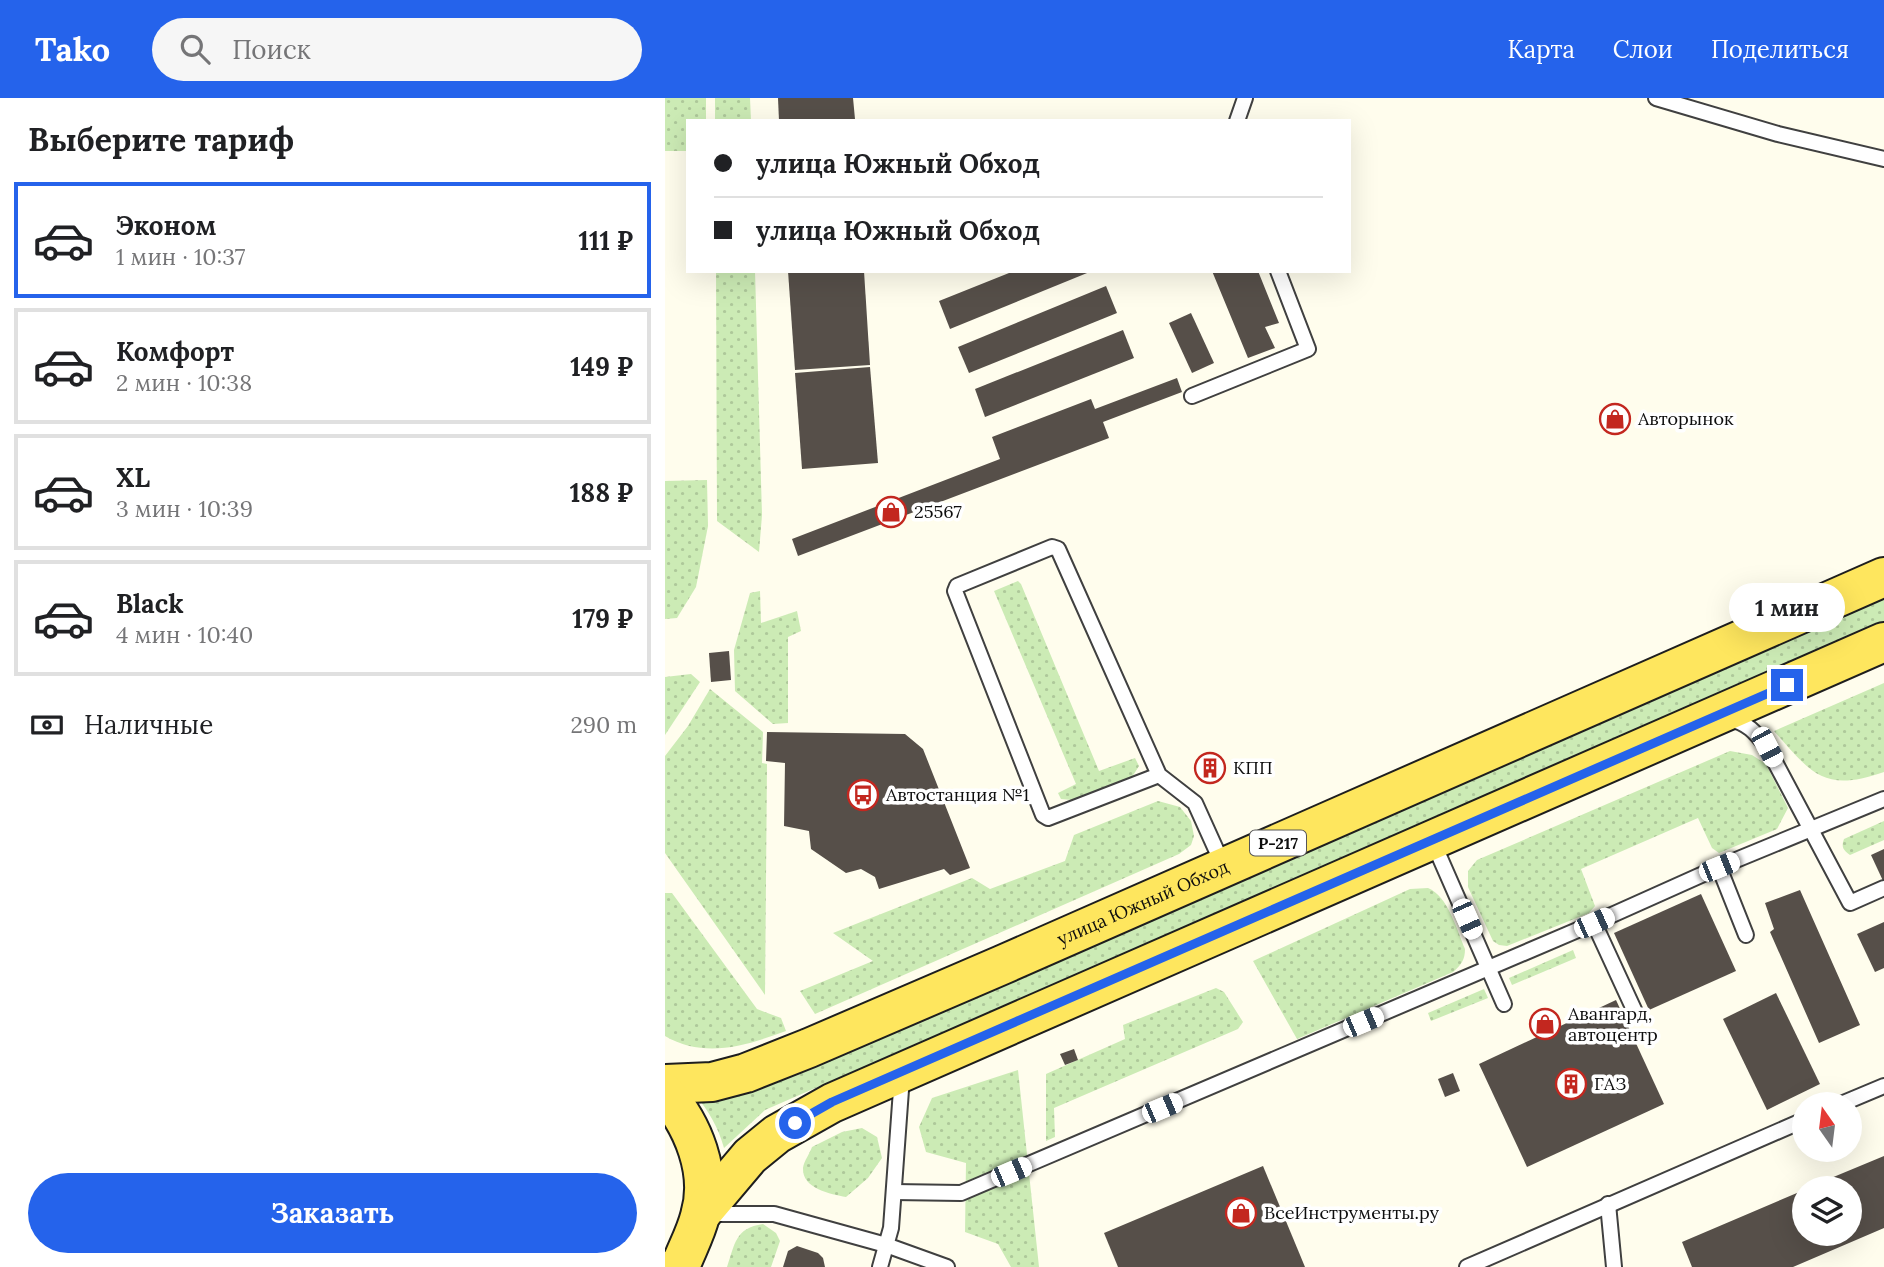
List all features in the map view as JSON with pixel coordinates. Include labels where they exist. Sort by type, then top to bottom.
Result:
[{"type":"main road","name":"улица Южный Обход","points":[[665,1084],[712,1082],[745,1073],[1002,965],[1884,577]]},
{"type":"main road","points":[[701,1214],[750,1156],[777,1134],[832,1102],[1884,642]]},
{"type":"main road","points":[[665,1093],[681,1111],[697,1143],[704,1178],[701,1214],[682,1262],[677,1267]]},
{"type":"lane","points":[[1238,119],[1245,98]]},
{"type":"lane","points":[[1656,98],[1778,134],[1884,159]]},
{"type":"lane","points":[[1192,396],[1308,349],[1279,273]]},
{"type":"lane","points":[[1159,775],[1048,818],[1043,815],[955,591],[957,586],[1052,547],[1058,549],[1159,775],[1195,803],[1224,867]]},
{"type":"lane","points":[[1714,716],[1740,721],[1756,732],[1767,747],[1850,903],[1884,888]]},
{"type":"lane","points":[[894,1192],[961,1194],[1488,969],[1719,867],[1884,799]]},
{"type":"lane","points":[[1432,841],[1504,1004]]},
{"type":"lane","points":[[1719,867],[1746,935]]},
{"type":"lane","points":[[1594,923],[1636,1014]]},
{"type":"lane","points":[[880,1267],[891,1228],[902,1071]]},
{"type":"lane","points":[[1862,1095],[1884,1086]]},
{"type":"lane","points":[[1467,1267],[1792,1125]]},
{"type":"lane","points":[[1608,1204],[1614,1267]]},
{"type":"lane","points":[[701,1214],[774,1214],[886,1245],[947,1267]]},
{"type":"green space","points":[[665,98],[706,98],[706,119],[686,119],[686,151],[665,151]]},
{"type":"green space","points":[[715,98],[750,98],[751,119],[715,119]]},
{"type":"green space","points":[[716,273],[755,273],[762,515],[759,552],[717,521]]},
{"type":"green space","points":[[707,480],[708,526],[696,587],[677,618],[665,619],[665,481]]},
{"type":"green space","points":[[1018,581],[1099,771],[1135,758],[1139,766],[1132,777],[1072,800],[1061,799],[1058,793],[1076,784],[994,591]]},
{"type":"green space","points":[[760,591],[761,623],[797,611],[801,631],[788,637],[788,723],[773,724],[735,691],[734,650],[750,593]]},
{"type":"green space","points":[[1884,597],[1884,621],[765,1110],[724,1148],[713,1120],[695,1095]]},
{"type":"green space","points":[[691,674],[700,682],[665,735],[665,677]]},
{"type":"green space","points":[[1884,683],[1884,772],[1847,780],[1833,780],[1821,776],[1799,758],[1774,731]]},
{"type":"green space","points":[[710,689],[763,732],[762,763],[767,764],[765,995],[665,853],[665,756],[688,726]]},
{"type":"green space","points":[[1730,751],[1752,755],[1766,764],[1788,808],[1777,829],[1719,853],[1712,848],[1698,818],[1581,869],[1595,906],[1589,913],[1507,946],[1493,941],[1468,887],[1468,871],[1477,860]]},
{"type":"green space","points":[[1158,801],[1180,807],[1191,821],[1194,836],[1191,845],[1179,854],[815,1014],[800,991],[873,961],[833,933],[972,878],[990,889],[1065,861],[1074,835]]},
{"type":"green space","points":[[1884,821],[1884,840],[1850,855],[1844,850],[1844,839]]},
{"type":"green space","points":[[1428,888],[1441,898],[1446,906],[1465,949],[1458,967],[1453,972],[1297,1039],[1253,961],[1410,889]]},
{"type":"green space","points":[[665,893],[672,893],[757,1009],[781,1018],[786,1031],[725,1048],[695,1047],[665,1036]]},
{"type":"green space","points":[[1573,950],[1576,958],[1512,985],[1509,978]]},
{"type":"green space","points":[[1216,988],[1224,992],[1243,1022],[1238,1029],[1054,1108],[1055,1137],[1046,1141],[1046,1074],[1125,1039],[1123,1025]]},
{"type":"green space","points":[[1484,989],[1488,998],[1431,1021],[1428,1013]]},
{"type":"green space","points":[[1018,1070],[1039,1267],[1011,1267],[998,1244],[965,1232],[966,1163],[926,1152],[919,1127],[932,1098]]},
{"type":"green space","points":[[862,1128],[877,1137],[882,1158],[868,1178],[846,1197],[812,1186],[804,1175],[803,1168],[812,1147],[842,1132]]},
{"type":"green space","points":[[763,1224],[776,1233],[780,1241],[771,1267],[727,1267],[741,1233]]},
{"type":"building","points":[[778,98],[853,98],[855,119],[779,119]]},
{"type":"building","points":[[788,273],[864,273],[870,365],[795,370]]},
{"type":"building","points":[[1009,273],[1087,273],[950,329],[939,301]]},
{"type":"building","points":[[1213,273],[1259,273],[1279,323],[1265,327],[1275,348],[1248,358]]},
{"type":"building","points":[[1106,286],[1117,313],[969,373],[958,347]]},
{"type":"building","points":[[1191,313],[1214,363],[1192,373],[1169,323]]},
{"type":"building","points":[[1123,330],[1134,358],[985,417],[975,389]]},
{"type":"building","points":[[870,367],[878,463],[802,469],[795,373]]},
{"type":"building","points":[[1177,378],[1182,392],[1103,422],[1109,438],[798,556],[792,539],[1000,459],[992,437],[1091,399],[1095,409]]},
{"type":"building","points":[[729,651],[731,680],[711,682],[709,653]]},
{"type":"building","name":"Автостанция №1","points":[[767,732],[905,734],[923,749],[970,868],[950,875],[944,869],[879,889],[875,877],[861,869],[846,873],[811,849],[809,831],[784,826],[785,763],[766,761]]},
{"type":"building","name":"КПП","points":[[1216,759],[1220,773],[1204,778],[1200,764]]},
{"type":"building","points":[[1884,849],[1884,883],[1871,855]]},
{"type":"building","points":[[1800,890],[1860,1025],[1819,1043],[1770,932],[1774,929],[1765,903]]},
{"type":"building","points":[[1701,894],[1736,971],[1649,1010],[1614,933]]},
{"type":"building","points":[[1884,922],[1884,968],[1875,972],[1857,934]]},
{"type":"building","points":[[1776,993],[1820,1084],[1804,1092],[1792,1092],[1792,1098],[1767,1110],[1723,1019]]},
{"type":"building","name":"ГАЗ","points":[[1616,1000],[1664,1104],[1527,1167],[1479,1064]]},
{"type":"building","points":[[1074,1049],[1078,1060],[1065,1065],[1060,1054]]},
{"type":"building","points":[[1453,1073],[1460,1091],[1445,1097],[1438,1079]]},
{"type":"building","points":[[1884,1156],[1884,1228],[1862,1237],[1862,1176],[1836,1176]]},
{"type":"building","points":[[1263,1166],[1305,1267],[1118,1267],[1104,1233]]},
{"type":"building","points":[[1792,1195],[1792,1246],[1842,1246],[1793,1267],[1692,1267],[1682,1242]]},
{"type":"building","points":[[797,1246],[818,1253],[823,1258],[825,1267],[783,1267],[788,1251]]},
{"type":"place","name":"Авторынок","points":[[1615,419]]},
{"type":"place","name":"25567","points":[[891,512]]},
{"type":"place","name":"КПП","points":[[1210,768]]},
{"type":"place","name":"Автостанция №1","points":[[863,795]]},
{"type":"place","name":"Авангард, автоцентр","points":[[1545,1024]]},
{"type":"place","name":"ГАЗ","points":[[1571,1084]]},
{"type":"place","name":"ВсеИнструменты.ру","points":[[1241,1213]]},
{"type":"route","points":[[795,1123],[832,1102],[1787,685]]}]
